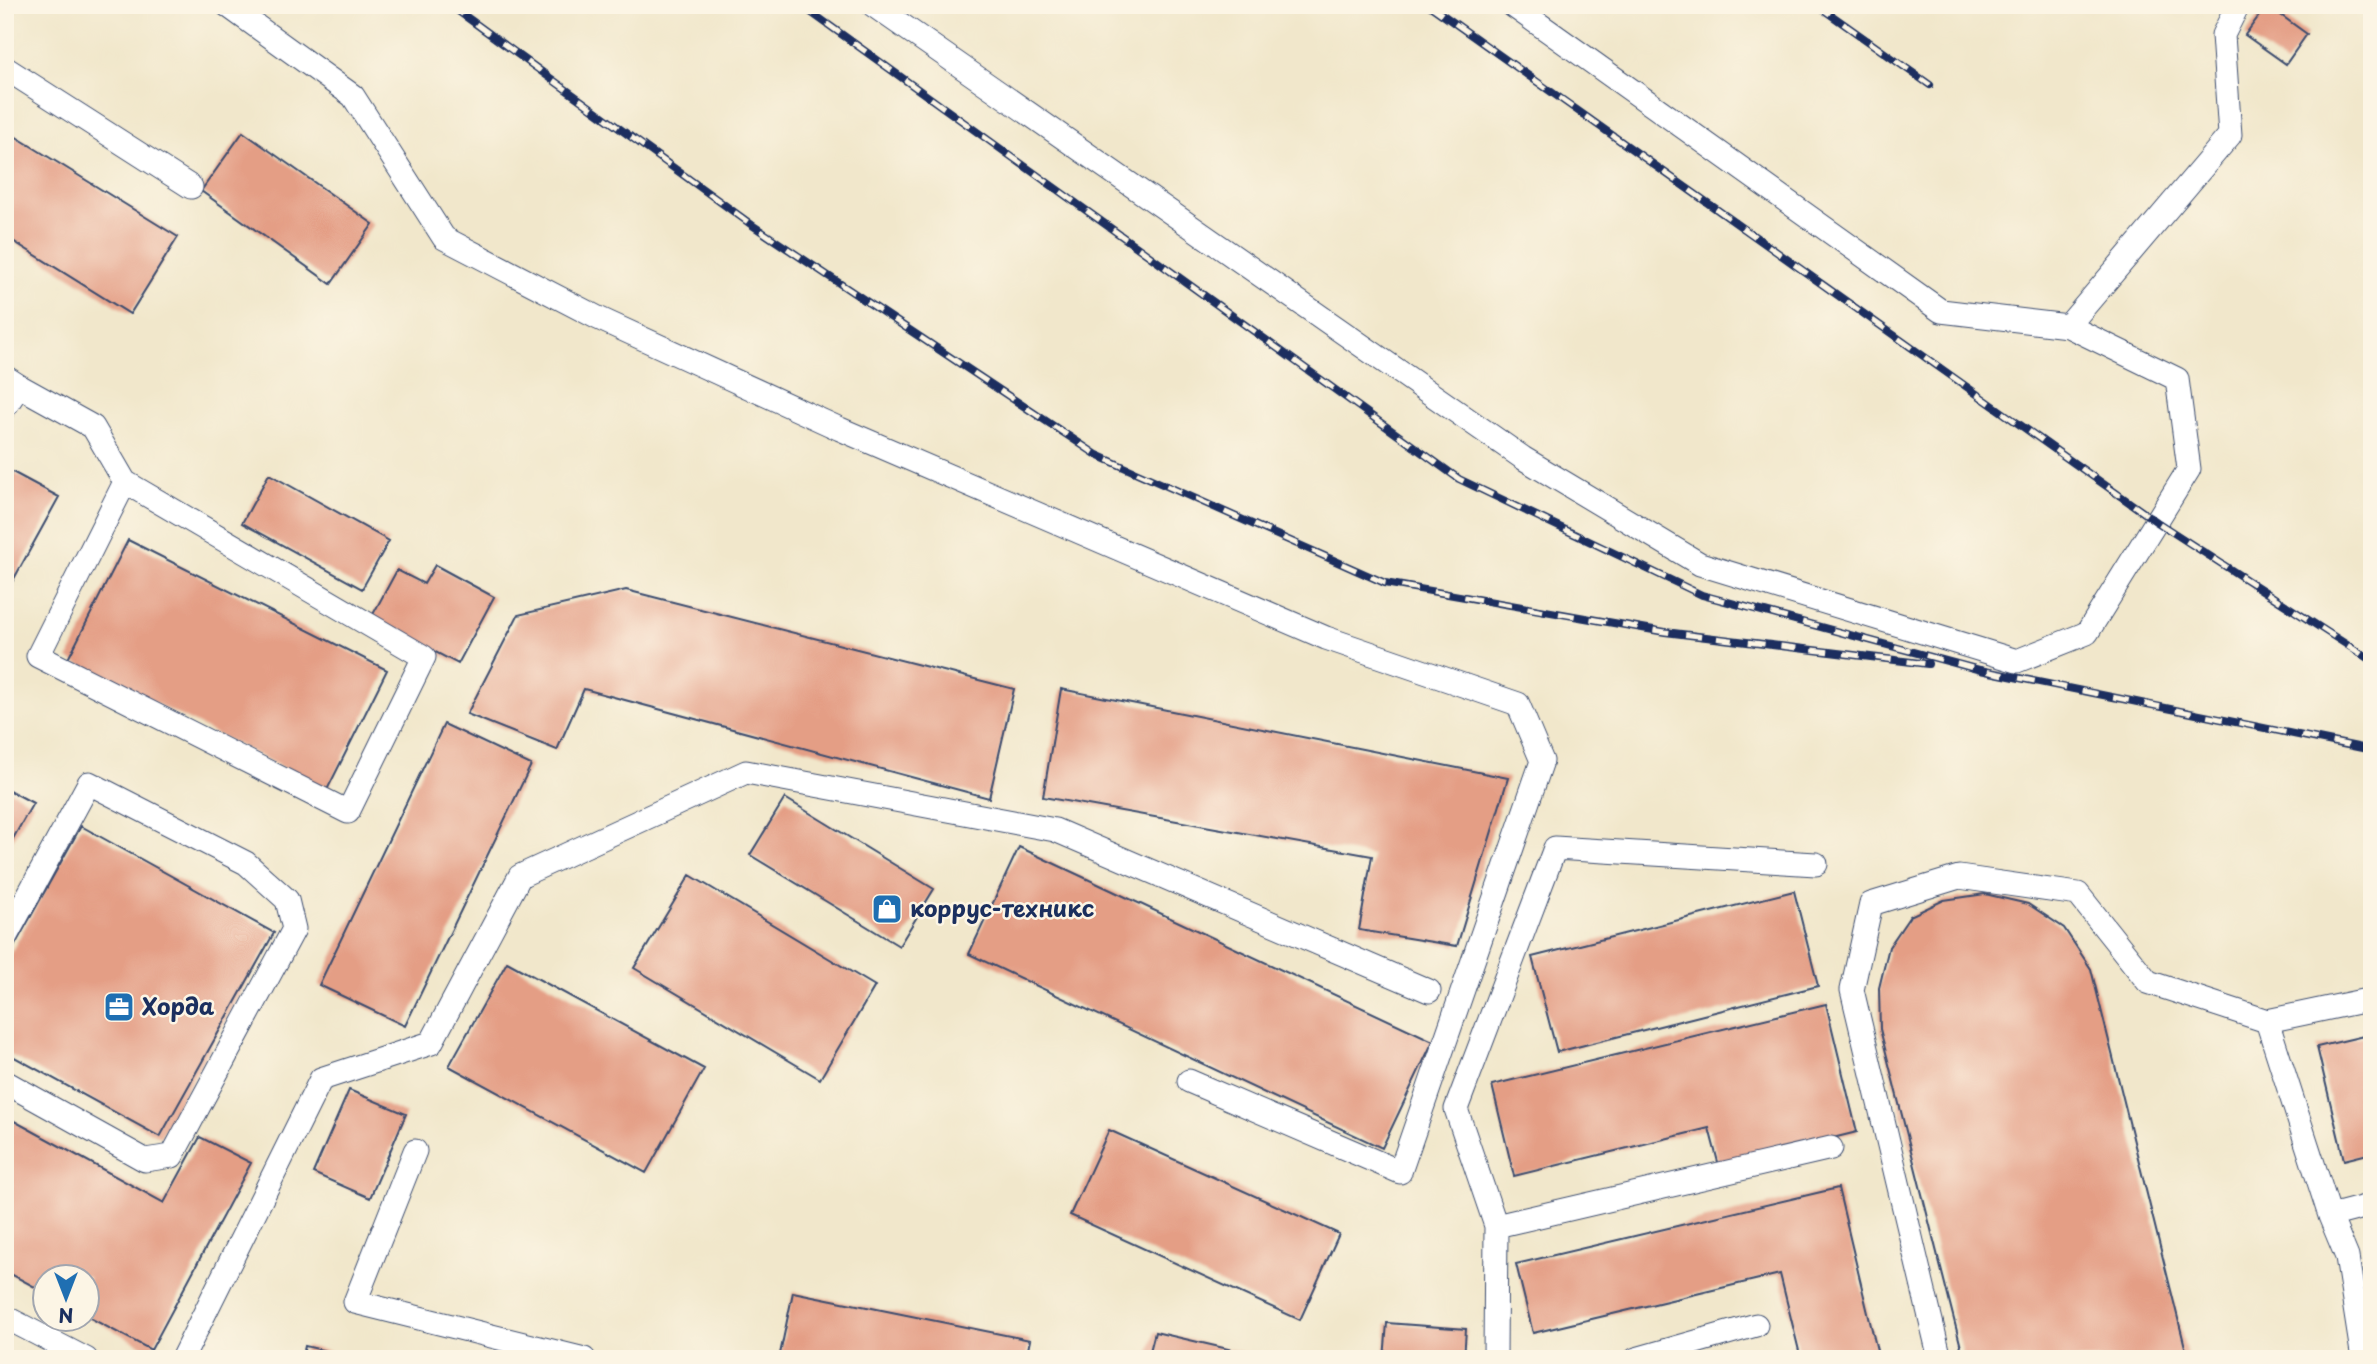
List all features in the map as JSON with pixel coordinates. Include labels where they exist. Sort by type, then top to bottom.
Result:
[{"type":"lane","points":[[227,5],[353,96],[444,238],[598,317],[840,429],[1326,638],[1518,704],[1542,761],[1401,1172],[1189,1080]]},
{"type":"lane","points":[[873,5],[1523,458],[1700,564],[2017,661],[2087,633],[2189,469],[2177,379],[2068,326],[1941,311],[1512,5]]},
{"type":"lane","points":[[2068,326],[2230,135],[2223,35],[2238,5]]},
{"type":"lane","points":[[5,68],[191,187]]},
{"type":"lane","points":[[5,407],[12,381],[93,426],[125,482],[424,657],[348,812],[38,656],[125,482]]},
{"type":"lane","points":[[182,1359],[321,1079],[431,1043],[520,876],[746,772],[1055,830],[1429,991]]},
{"type":"lane","points":[[5,938],[89,783],[246,863],[288,900],[294,929],[172,1156],[145,1160],[5,1082]]},
{"type":"lane","points":[[1495,1359],[1496,1226],[1456,1109],[1555,848],[1816,864]]},
{"type":"lane","points":[[1940,1359],[1852,990],[1871,904],[1959,877],[2078,894],[2148,982],[2267,1021],[2372,999]]},
{"type":"lane","points":[[2267,1021],[2330,1216],[2347,1257],[2363,1359]]},
{"type":"lane","points":[[1496,1226],[1830,1148]]},
{"type":"lane","points":[[415,1151],[355,1302],[584,1359]]},
{"type":"lane","points":[[2330,1216],[2372,1205]]},
{"type":"lane","points":[[5,1317],[50,1351],[86,1359]]},
{"type":"lane","points":[[1636,1359],[1756,1325]]},
{"type":"building","points":[[2267,5],[2307,34],[2286,64],[2245,35]]},
{"type":"building","points":[[5,130],[178,237],[130,314],[5,236]]},
{"type":"building","points":[[243,132],[373,224],[331,284],[201,191]]},
{"type":"building","points":[[5,468],[59,497],[5,595]]},
{"type":"building","points":[[269,474],[389,541],[362,589],[242,523]]},
{"type":"building","points":[[128,540],[387,670],[327,790],[68,659]]},
{"type":"building","points":[[435,565],[494,597],[458,664],[371,618],[397,570],[424,584]]},
{"type":"building","points":[[626,590],[1014,689],[989,798],[584,689],[557,750],[467,714],[518,615]]},
{"type":"building","points":[[1061,689],[1508,778],[1457,946],[1359,930],[1372,856],[1043,797]]},
{"type":"building","points":[[444,724],[531,765],[405,1026],[319,985]]},
{"type":"building","points":[[5,788],[33,803],[5,853]]},
{"type":"building","points":[[785,798],[934,889],[899,946],[750,855]]},
{"type":"building","name":"Хорда","points":[[81,826],[274,933],[160,1137],[5,1052],[5,963]]},
{"type":"building","points":[[1019,847],[1433,1041],[1382,1148],[969,954]]},
{"type":"building","points":[[690,875],[875,986],[820,1079],[634,968]]},
{"type":"building","points":[[1794,891],[1818,986],[1557,1052],[1532,957]]},
{"type":"building","points":[[1985,894],[2028,904],[2064,928],[2091,969],[2188,1359],[1964,1359],[1880,1029],[1879,988],[1889,947],[1910,916],[1944,900]]},
{"type":"building","points":[[507,962],[704,1069],[646,1173],[449,1066]]},
{"type":"building","points":[[1826,1004],[1857,1132],[1719,1166],[1709,1128],[1514,1176],[1492,1085]]},
{"type":"building","points":[[2372,1034],[2372,1153],[2344,1160],[2317,1047]]},
{"type":"building","points":[[349,1090],[406,1114],[370,1198],[313,1173]]},
{"type":"building","points":[[5,1116],[164,1203],[200,1137],[251,1163],[151,1350],[102,1324],[102,1262],[32,1262],[32,1285],[5,1271]]},
{"type":"building","points":[[1109,1130],[1339,1234],[1300,1320],[1070,1215]]},
{"type":"building","points":[[1838,1188],[1879,1359],[1801,1359],[1780,1274],[1533,1333],[1516,1264]]},
{"type":"building","points":[[793,1292],[1030,1340],[1026,1359],[779,1359]]},
{"type":"building","points":[[1387,1323],[1466,1329],[1464,1359],[1384,1359]]},
{"type":"building","points":[[1155,1332],[1267,1358],[1267,1359],[1148,1359]]},
{"type":"building","points":[[305,1346],[357,1358],[357,1359],[302,1359]]},
{"type":"railway","points":[[450,5],[752,225],[1097,455],[1385,583],[1665,632],[1928,664]]},
{"type":"railway","points":[[801,5],[1459,479],[1702,595],[1980,670],[2372,750]]},
{"type":"railway","points":[[1429,5],[2157,522],[2372,661]]},
{"type":"railway","points":[[1817,5],[1930,85]]},
{"type":"place","name":"коррус-техникс","points":[[887,909]]},
{"type":"place","name":"Хорда","points":[[119,1007]]}]
